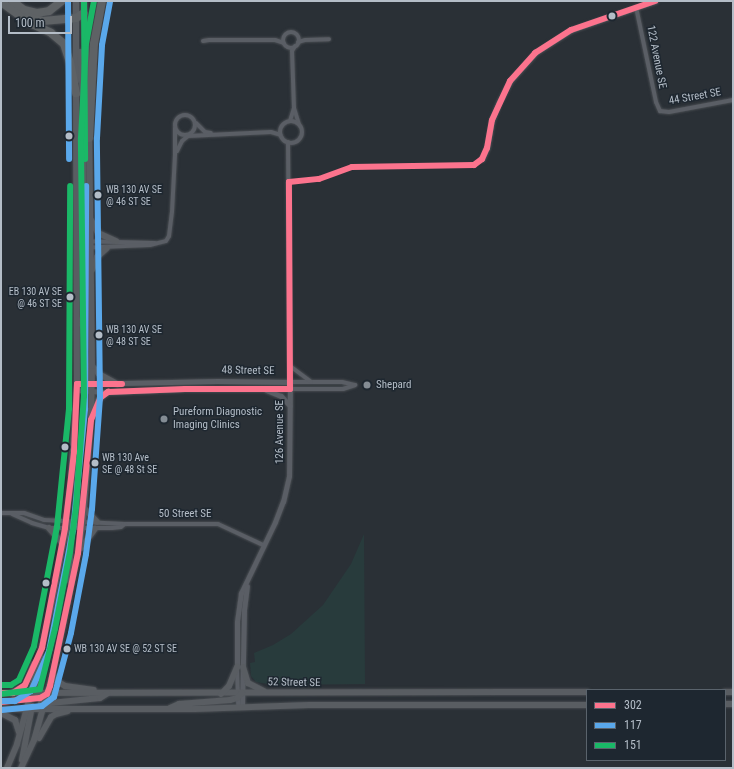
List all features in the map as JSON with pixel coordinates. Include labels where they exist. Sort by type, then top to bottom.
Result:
[{"type":"highway","points":[[12,1],[24,10],[37,13],[49,11],[62,1]]},
{"type":"highway","points":[[89,138],[94,44],[102,1]]},
{"type":"highway","points":[[1,2],[30,23],[51,32],[64,44],[70,62],[76,92]]},
{"type":"highway","points":[[13,12],[38,20],[76,18],[84,13]]},
{"type":"main road","points":[[76,1],[76,92],[83,244],[91,273],[92,366],[91,420],[84,508],[80,521]]},
{"type":"main road","points":[[83,244],[90,218],[89,138],[84,1]]},
{"type":"main road","points":[[72,588],[68,528],[69,523],[66,520],[74,452],[78,320],[83,244],[83,95],[81,65],[76,37]]},
{"type":"main road","points":[[90,218],[98,233],[116,241]]},
{"type":"main road","points":[[91,273],[98,256],[107,248]]},
{"type":"main road","points":[[78,320],[83,326],[91,386]]},
{"type":"main road","points":[[92,366],[99,374],[117,384]]},
{"type":"main road","points":[[91,420],[100,399],[108,392]]},
{"type":"main road","points":[[7,768],[30,708],[47,694],[53,674],[72,588],[82,528],[80,521],[74,452]]},
{"type":"main road","points":[[84,508],[98,522]]},
{"type":"main road","points":[[49,528],[63,544]]},
{"type":"main road","points":[[21,768],[34,740],[42,648],[63,544],[68,528]]},
{"type":"main road","points":[[78,553],[86,539],[95,528]]},
{"type":"main road","points":[[13,693],[28,681],[42,648]]},
{"type":"main road","points":[[240,667],[248,683],[258,689],[271,693]]},
{"type":"main road","points":[[221,694],[229,686],[240,667]]},
{"type":"main road","points":[[53,674],[55,680],[65,686],[93,690],[99,693]]},
{"type":"main road","name":"52 Street SE","points":[[1,710],[30,708],[47,694],[108,693],[239,695],[271,693],[586,692]]},
{"type":"main road","name":"52 Street SE","points":[[1,693],[13,693],[38,700],[87,708],[586,705]]},
{"type":"main road","points":[[1,702],[100,698],[108,693]]},
{"type":"main road","points":[[169,708],[178,704],[239,695]]},
{"type":"main road","points":[[21,768],[30,708]]},
{"type":"main road","points":[[24,768],[46,723],[51,717],[60,713],[87,708]]},
{"type":"main road","points":[[1,713],[15,720],[19,729],[19,737]]},
{"type":"street","points":[[482,159],[487,148],[492,120],[499,102],[510,81],[535,53],[571,30],[656,1]]},
{"type":"street","name":"122 Avenue SE","points":[[636,7],[656,102],[660,111]]},
{"type":"street","points":[[275,40],[284,36],[288,32],[293,32],[297,42]]},
{"type":"street","points":[[284,36],[284,43]]},
{"type":"street","points":[[175,128],[179,134],[188,136],[271,132],[281,135],[289,142],[297,141],[301,136],[302,130],[294,108],[291,49],[297,42],[305,40],[329,39]]},
{"type":"street","points":[[203,40],[275,40],[284,43],[291,49]]},
{"type":"street","name":"44 Street SE","points":[[660,111],[669,112],[733,100]]},
{"type":"street","points":[[271,132],[290,121],[294,108]]},
{"type":"street","points":[[83,244],[107,248],[157,244],[166,241],[169,236],[172,212],[176,121],[181,116],[187,115],[205,132],[216,134]]},
{"type":"street","points":[[175,156],[181,142],[194,130],[194,121]]},
{"type":"street","points":[[290,121],[299,124]]},
{"type":"street","points":[[281,135],[282,126]]},
{"type":"street","name":"126 Avenue SE","points":[[240,707],[240,667],[247,583],[283,501],[289,476],[289,142]]},
{"type":"street","points":[[83,244],[116,241],[157,244]]},
{"type":"street","points":[[290,366],[311,382]]},
{"type":"street","name":"48 Street SE","points":[[77,387],[117,384],[180,381],[342,382],[355,385],[343,389],[108,392],[91,386]]},
{"type":"street","points":[[263,389],[281,396],[290,406]]},
{"type":"street","name":"50 Street SE","points":[[1,513],[24,513],[44,520],[125,524],[218,524],[263,545]]},
{"type":"street","name":"50 Street SE","points":[[11,514],[49,528],[117,528],[125,524]]},
{"type":"shaded area","points":[[364,534],[365,684],[274,685],[256,682],[251,676],[250,663],[255,662],[254,653],[273,645],[291,634],[323,605],[351,564]]},
{"type":"transit line","name":"117","points":[[68,1],[69,159]]},
{"type":"transit line","name":"151","points":[[84,1],[85,159]]},
{"type":"transit line","name":"151","points":[[1,694],[40,689],[55,629],[70,552],[76,507],[84,396],[81,138],[86,44],[94,1]]},
{"type":"transit line","name":"302","points":[[289,182],[319,179],[352,167],[474,165],[482,159],[487,148],[492,120],[510,81],[535,53],[571,30],[655,1]]},
{"type":"transit line","name":"117","points":[[2,710],[42,706],[54,697],[71,633],[86,554],[92,509],[100,397],[97,138],[102,45],[110,2]]},
{"type":"transit line","name":"302","points":[[1,702],[40,698],[47,694],[50,686],[78,553],[91,420],[101,397],[108,392],[185,389],[290,389],[289,182]]},
{"type":"transit line","name":"151","points":[[1,685],[11,685],[19,680],[34,646],[57,527],[69,409],[70,186]]},
{"type":"transit line","name":"117","points":[[1,701],[15,701],[31,691],[49,651],[73,530],[85,409],[86,186]]},
{"type":"transit line","name":"302","points":[[1,693],[13,693],[25,685],[42,648],[65,528],[74,452],[77,384],[122,384]]},
{"type":"place","name":"WB 130 AV SE @ 46 ST SE","points":[[98,195]]},
{"type":"place","name":"EB 130 AV SE @ 46 ST SE","points":[[70,297]]},
{"type":"place","name":"WB 130 AV SE @ 48 ST SE","points":[[99,335]]},
{"type":"place","name":"Shepard","points":[[367,385]]},
{"type":"place","name":"Pureform Diagnostic Imaging Clinics","points":[[164,419]]},
{"type":"place","name":"WB 130 Ave SE @ 48 St SE","points":[[95,463]]},
{"type":"place","name":"WB 130 AV SE @ 52 ST SE","points":[[67,649]]}]
